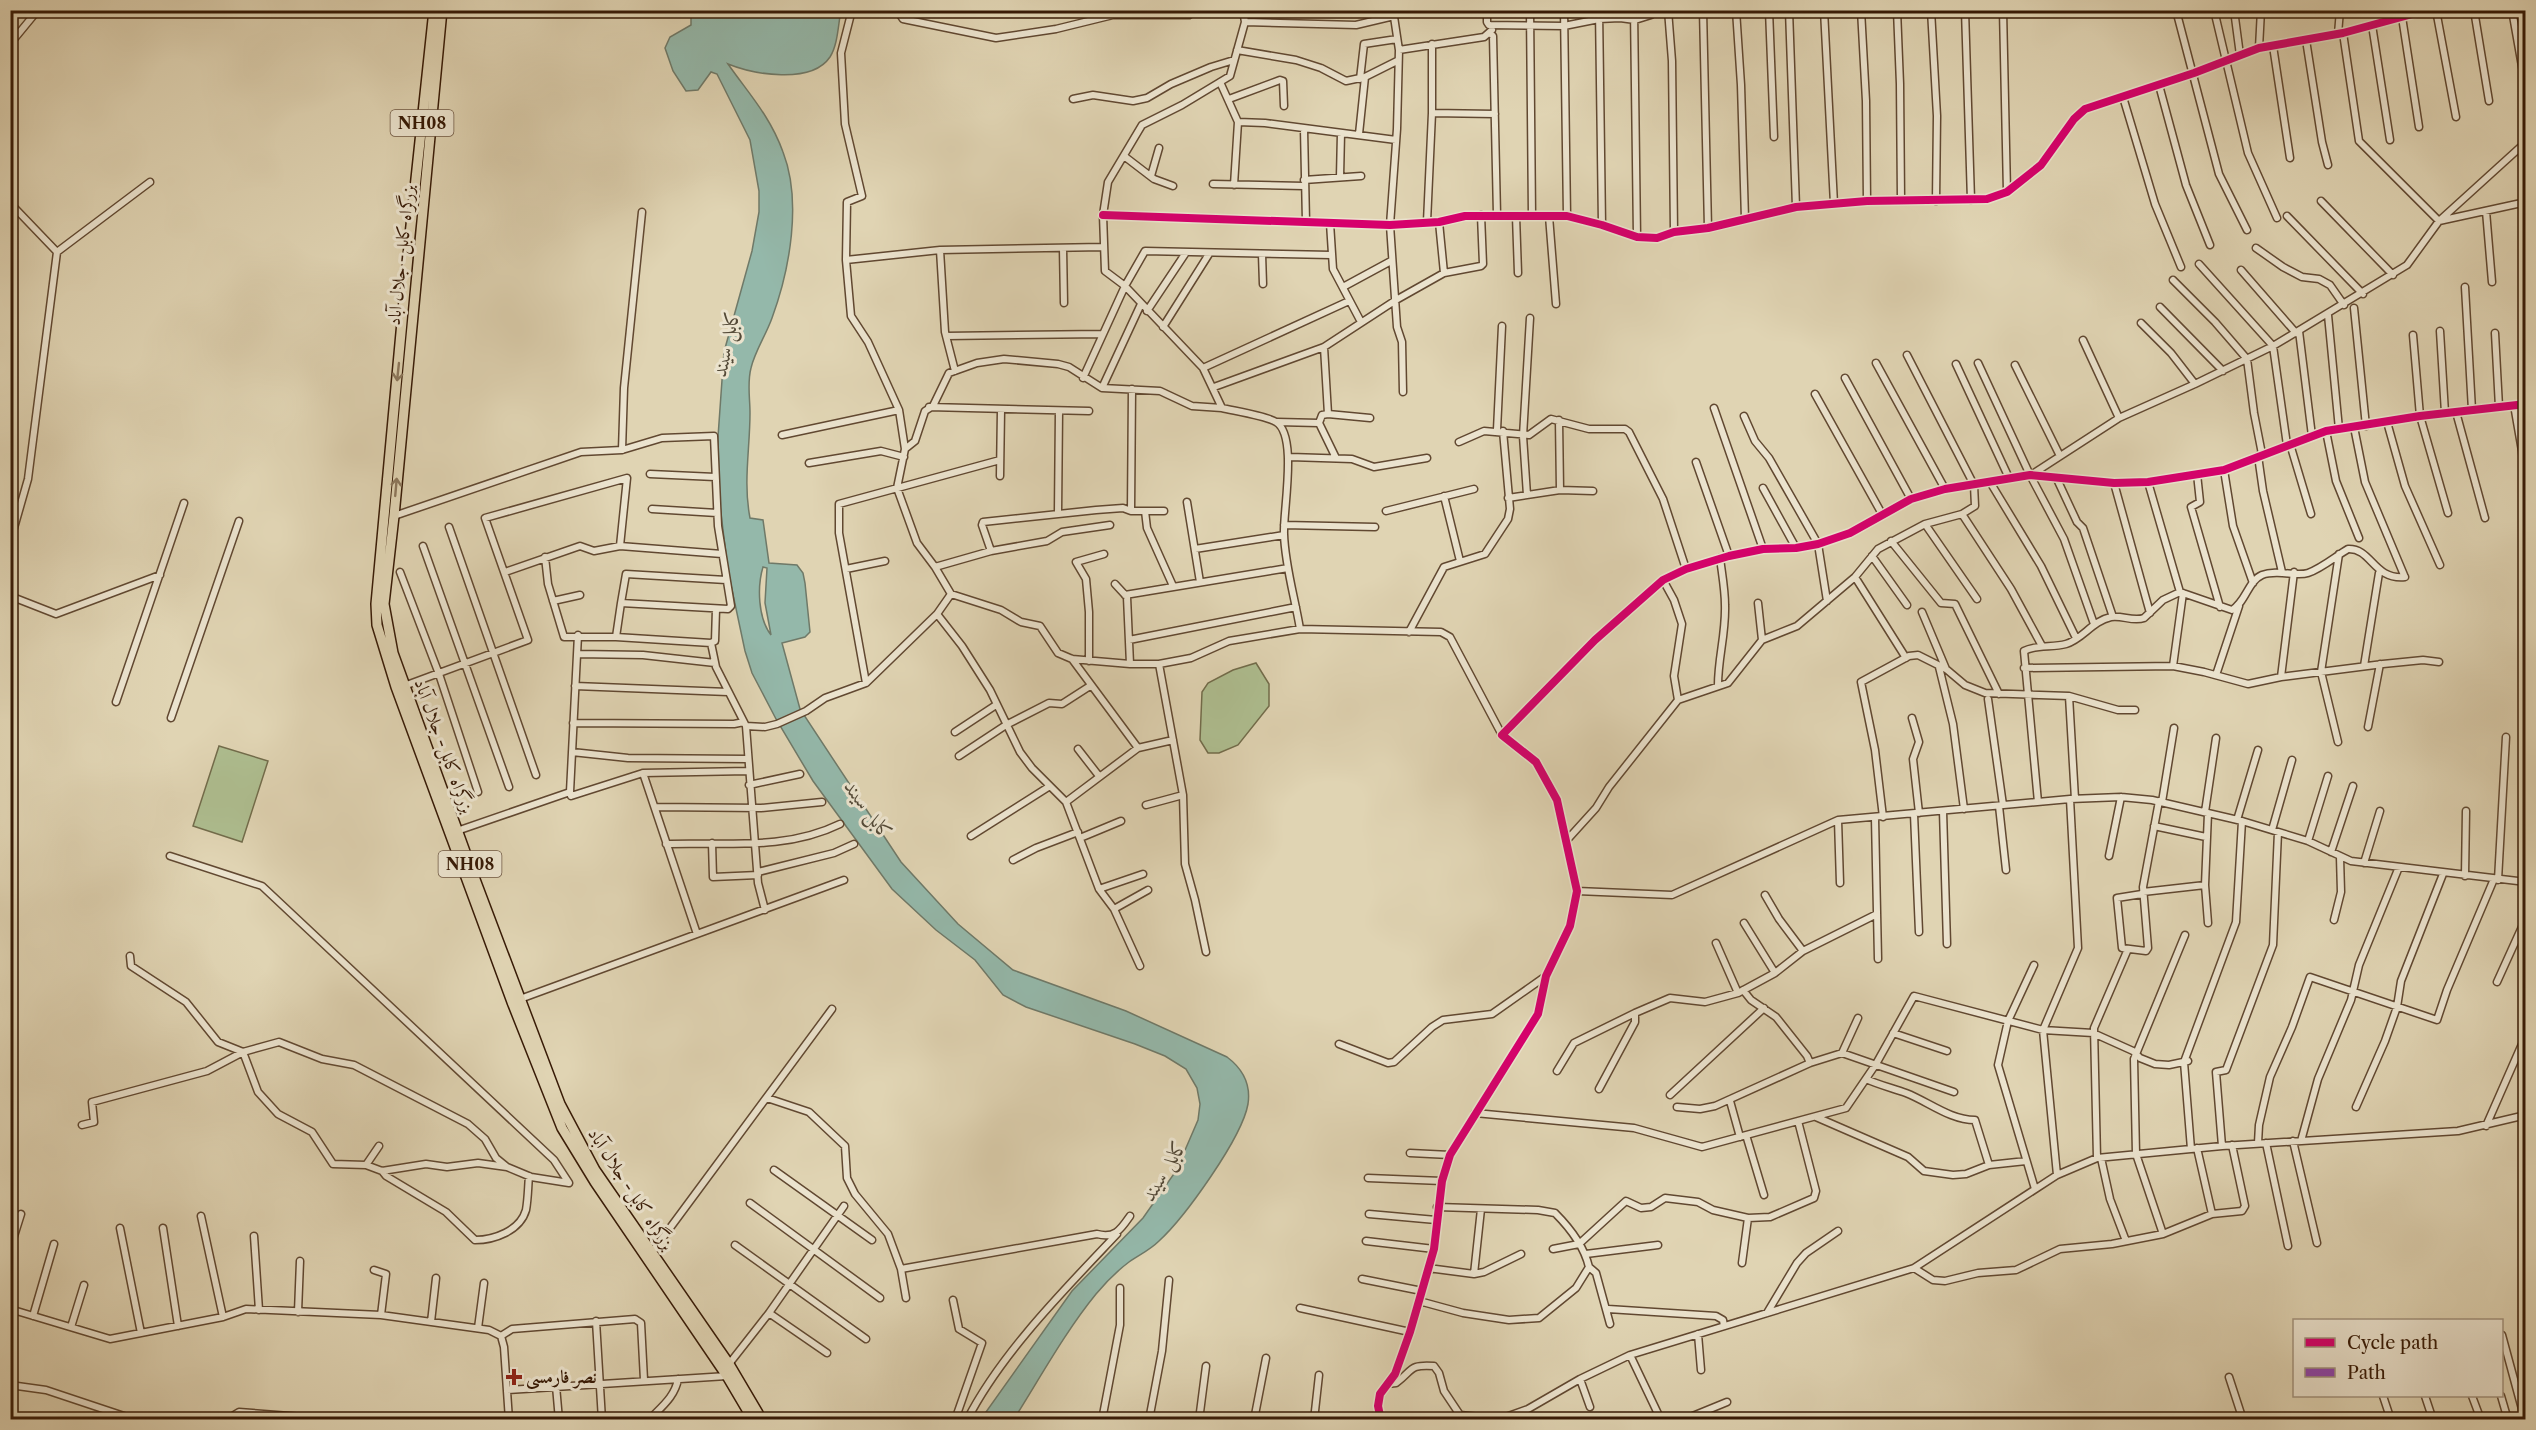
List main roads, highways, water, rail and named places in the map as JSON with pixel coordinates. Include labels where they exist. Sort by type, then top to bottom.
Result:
[{"type":"highway","name":"بزرگراه کابل- جلال آباد","points":[[425,138],[434,10]]},
{"type":"highway","name":"بزرگراه کابل- جلال آباد","points":[[442,10],[425,138],[406,335],[394,516],[384,604],[388,634],[454,832],[556,1116],[595,1182],[729,1364],[762,1419]]},
{"type":"highway","name":"بزرگراه کابل- جلال آباد","points":[[406,335],[384,504],[376,604],[377,626],[396,687],[560,1104],[595,1170],[728,1376],[753,1419]]},
{"type":"place","name":"نصر فارمسی","points":[[514,1377]]},
{"type":"water label","name":"کابل سيند","points":[[726,343]]},
{"type":"water label","name":"کابل سيند","points":[[869,810]]},
{"type":"water label","name":"کابل سيند","points":[[1164,1170]]}]
